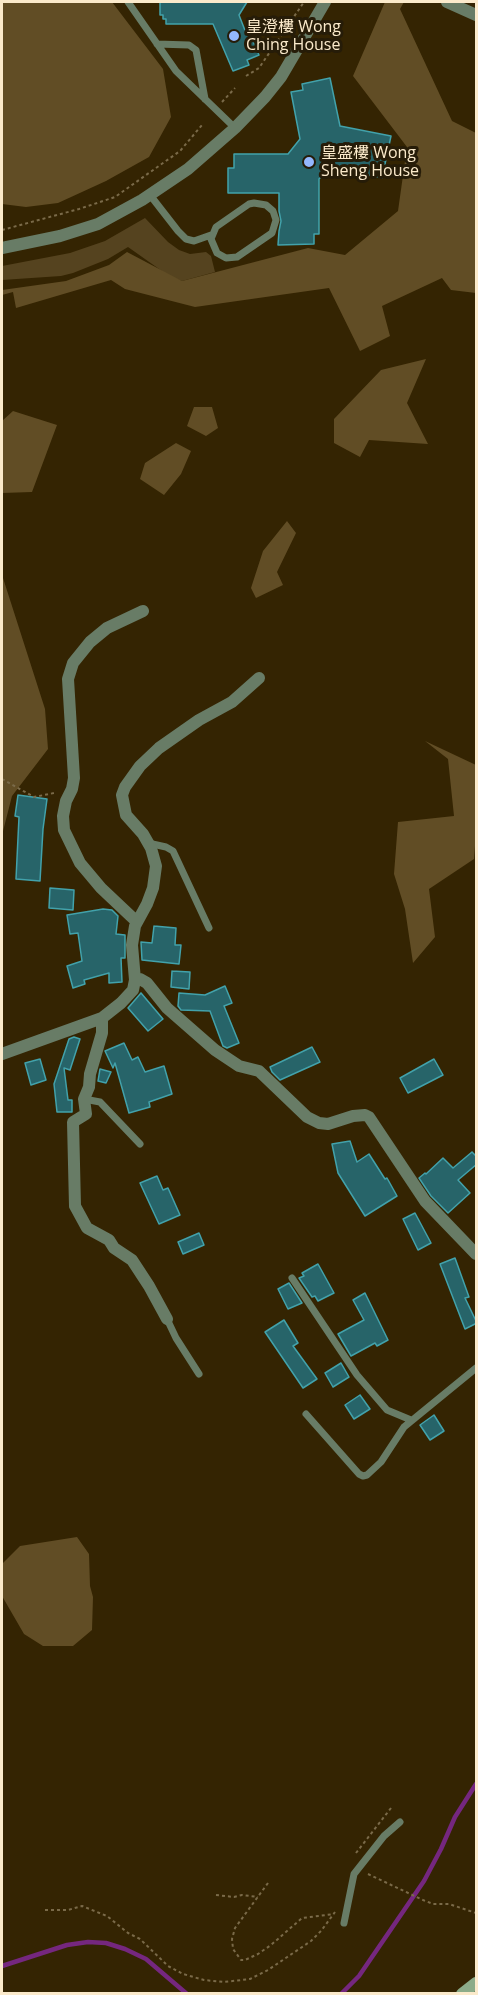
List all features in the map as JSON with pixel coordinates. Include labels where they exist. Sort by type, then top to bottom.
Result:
[{"type":"main road","points":[[462,1994],[477,1983]]},
{"type":"street","points":[[2,248],[60,236],[98,224],[150,195],[188,169],[235,128],[265,97],[281,77],[325,2]]},
{"type":"street","points":[[447,2],[477,15]]},
{"type":"street","points":[[137,922],[101,888],[80,863],[64,830],[63,816],[74,778],[68,679],[73,663],[90,642],[107,628],[143,611]]},
{"type":"street","points":[[2,1054],[102,1018],[133,990],[135,980],[132,945],[137,922],[153,888],[156,866],[151,848],[126,815],[122,795],[125,787],[140,766],[159,748],[199,720],[232,702],[259,678]]},
{"type":"street","points":[[135,980],[140,979],[147,983],[167,1008],[215,1050],[239,1066],[259,1071],[307,1117],[319,1123],[328,1124],[353,1116],[369,1117],[425,1202],[477,1254]]},
{"type":"street","points":[[102,1018],[102,1033],[84,1099],[86,1114],[73,1122],[75,1206],[87,1228],[109,1240],[114,1248],[132,1260],[145,1278],[167,1319]]},
{"type":"lane","points":[[129,2],[176,71],[235,128]]},
{"type":"lane","points":[[157,44],[189,45],[196,50],[205,99]]},
{"type":"lane","points":[[150,195],[178,231],[186,239],[194,241],[212,235],[216,227],[249,204],[262,203],[269,207],[275,216],[276,225],[272,233],[237,257],[226,258],[217,253],[211,243],[212,235]]},
{"type":"lane","points":[[148,843],[166,847],[173,852],[209,928]]},
{"type":"lane","points":[[84,1099],[100,1102],[140,1144]]},
{"type":"lane","points":[[292,1278],[357,1375],[387,1410],[411,1420]]},
{"type":"lane","points":[[167,1319],[176,1338],[200,1374]]},
{"type":"lane","points":[[306,1414],[363,1476],[368,1475],[381,1462],[404,1426],[477,1368]]},
{"type":"lane","points":[[344,1923],[354,1874],[384,1836],[400,1822]]},
{"type":"path","points":[[246,76],[260,68],[304,2]]},
{"type":"path","points":[[2,230],[115,197],[180,151],[202,125]]},
{"type":"path","points":[[2,779],[34,797],[72,789]]},
{"type":"path","points":[[357,1869],[423,1900],[434,1904],[449,1904],[477,1913]]},
{"type":"path","points":[[268,1883],[240,1921],[232,1940],[233,1948],[241,1959],[245,1960],[271,1946],[302,1918],[334,1914]]},
{"type":"path","points":[[216,1895],[234,1897],[242,1895],[258,1898]]},
{"type":"path","points":[[45,1910],[68,1910],[82,1906],[107,1916],[128,1933],[140,1939],[168,1966],[183,1974],[204,1980],[224,1982],[250,1979],[268,1970],[311,1941],[337,1908]]},
{"type":"shaded area","points":[[2,2],[112,2],[163,69],[171,117],[149,157],[106,181],[58,203],[26,207],[2,204]]},
{"type":"shaded area","points":[[385,2],[404,2],[400,9],[452,121],[476,133],[476,293],[451,290],[442,278],[382,306],[390,336],[360,351],[329,288],[195,307],[125,289],[111,280],[16,308],[13,292],[2,295],[2,290],[66,281],[109,265],[127,252],[182,281],[308,248],[345,255],[398,211],[407,147],[353,76]]},
{"type":"shaded area","points":[[145,218],[179,250],[190,254],[206,252],[211,256],[215,272],[182,281],[169,276],[128,247],[108,259],[73,273],[61,276],[2,280],[2,266],[70,253],[105,241]]},
{"type":"shaded area","points":[[426,359],[407,403],[428,444],[369,440],[360,457],[334,443],[334,419],[381,370]]},
{"type":"shaded area","points":[[194,407],[212,407],[218,428],[206,436],[187,426]]},
{"type":"shaded area","points":[[13,411],[57,425],[32,492],[2,493],[2,421]]},
{"type":"shaded area","points":[[176,443],[191,451],[181,474],[164,495],[140,479],[145,463]]},
{"type":"shaded area","points":[[287,521],[296,533],[277,572],[283,585],[256,598],[251,588],[263,551]]},
{"type":"shaded area","points":[[3,578],[45,709],[48,749],[12,796],[2,835]]},
{"type":"shaded area","points":[[425,741],[476,765],[476,833],[474,859],[429,889],[435,937],[413,963],[405,909],[394,874],[398,822],[454,816],[448,759]]},
{"type":"shaded area","points":[[77,1537],[89,1554],[90,1586],[93,1597],[92,1630],[73,1646],[43,1646],[24,1634],[2,1596],[2,1564],[20,1546]]},
{"type":"building","name":"皇澄樓 Wong Ching House","points":[[160,2],[247,2],[239,15],[259,55],[247,60],[249,65],[233,71],[213,24],[166,24],[166,19],[160,15]]},
{"type":"building","name":"皇盛樓 Wong Sheng House","points":[[330,78],[340,126],[391,136],[382,178],[329,167],[319,179],[319,234],[314,234],[314,244],[278,245],[281,221],[279,193],[228,193],[228,168],[234,168],[234,154],[288,154],[300,139],[291,92],[303,90],[302,84]]},
{"type":"building","points":[[18,795],[47,799],[40,881],[16,879],[19,817],[15,816]]},
{"type":"building","points":[[50,888],[74,890],[73,910],[49,908]]},
{"type":"building","points":[[103,909],[112,910],[118,916],[116,934],[125,935],[125,958],[121,958],[122,982],[109,983],[109,973],[84,980],[85,984],[73,988],[67,966],[82,961],[78,933],[70,934],[67,915]]},
{"type":"building","points":[[154,926],[176,928],[175,945],[181,945],[179,964],[142,960],[141,942],[152,943]]},
{"type":"building","points":[[172,971],[190,972],[189,989],[171,987]]},
{"type":"building","points":[[225,986],[232,1003],[224,1006],[239,1043],[227,1048],[223,1046],[210,1011],[181,1010],[178,1006],[179,993],[205,995]]},
{"type":"building","points":[[141,993],[163,1019],[148,1031],[128,1008]]},
{"type":"building","points":[[74,1037],[80,1039],[70,1070],[64,1068],[68,1100],[72,1100],[72,1112],[57,1112],[54,1084],[69,1039]]},
{"type":"building","points":[[124,1043],[132,1060],[138,1057],[145,1072],[164,1066],[172,1094],[149,1102],[150,1107],[129,1113],[115,1063],[113,1068],[105,1051]]},
{"type":"building","points":[[312,1047],[320,1062],[280,1080],[272,1072],[270,1067]]},
{"type":"building","points":[[40,1059],[46,1080],[31,1085],[25,1063]]},
{"type":"building","points":[[434,1059],[443,1075],[408,1093],[400,1078]]},
{"type":"building","points":[[100,1069],[111,1072],[106,1083],[98,1081]]},
{"type":"building","points":[[350,1141],[357,1162],[369,1154],[397,1196],[365,1216],[338,1173],[332,1144]]},
{"type":"building","points":[[472,1152],[477,1157],[477,1164],[458,1180],[470,1193],[448,1213],[431,1196],[419,1178],[443,1158],[453,1168]]},
{"type":"building","points":[[157,1176],[163,1190],[168,1188],[180,1215],[159,1224],[140,1183]]},
{"type":"building","points":[[415,1213],[431,1243],[418,1250],[403,1219]]},
{"type":"building","points":[[199,1233],[204,1245],[183,1254],[178,1242]]},
{"type":"building","points":[[455,1258],[469,1297],[465,1298],[477,1323],[465,1329],[440,1264]]},
{"type":"building","points":[[318,1264],[334,1293],[318,1301],[315,1296],[312,1297],[299,1278],[304,1276],[302,1273]]},
{"type":"building","points":[[289,1283],[302,1303],[288,1309],[278,1289]]},
{"type":"building","points":[[365,1293],[388,1340],[377,1346],[375,1343],[351,1356],[338,1334],[364,1320],[353,1300]]},
{"type":"building","points":[[284,1320],[298,1343],[293,1346],[317,1379],[303,1388],[265,1332]]},
{"type":"building","points":[[341,1363],[349,1377],[333,1387],[325,1373]]},
{"type":"building","points":[[360,1395],[370,1409],[354,1419],[345,1405]]},
{"type":"building","points":[[434,1415],[444,1431],[430,1440],[420,1425]]},
{"type":"waterway","points":[[341,1994],[359,1976],[424,1881],[455,1817],[476,1784]]},
{"type":"waterway","points":[[2,1966],[67,1945],[88,1942],[106,1943],[146,1959],[187,1994]]},
{"type":"place","name":"皇澄樓 Wong Ching House","points":[[234,36]]},
{"type":"place","name":"皇盛樓 Wong Sheng House","points":[[309,162]]}]
